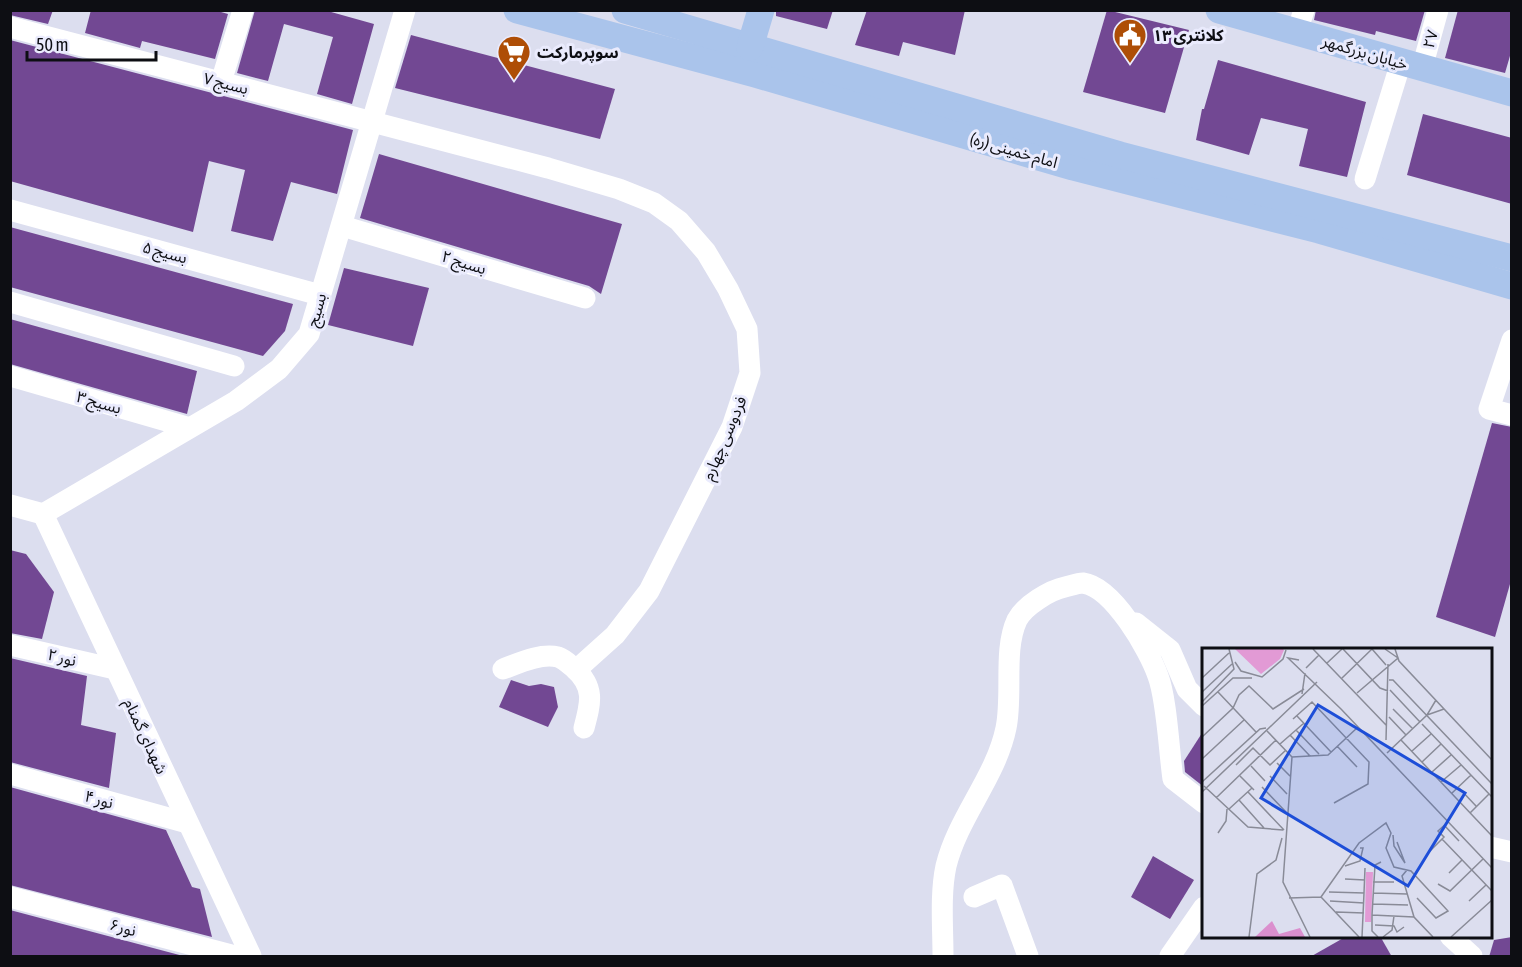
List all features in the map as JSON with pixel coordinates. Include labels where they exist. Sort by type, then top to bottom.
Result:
[{"type":"main road","name":"امام خمینی (ره)","points":[[517,10],[755,74],[1073,167],[1319,230],[1512,286]]},
{"type":"main road","name":"امام خمینی (ره)","points":[[625,10],[1120,154],[1512,258]]},
{"type":"main road","points":[[750,47],[761,10]]},
{"type":"main road","name":"خیابان بزرگمهر","points":[[1219,10],[1300,21],[1412,65],[1512,93]]},
{"type":"street","points":[[221,82],[243,10]]},
{"type":"street","name":"بسیج","points":[[43,514],[236,401],[279,369],[309,334],[405,10]]},
{"type":"street","name":"۲۷","points":[[1365,179],[1412,65],[1438,10]]},
{"type":"street","name":"بسیج ۷","points":[[10,27],[372,121]]},
{"type":"street","name":"فردوسی چهارم","points":[[372,121],[495,156],[548,168],[619,189],[654,203],[679,221],[706,252],[728,289],[747,329],[750,373],[732,428],[692,508],[649,591],[615,635],[576,670]]},
{"type":"street","name":"بسیج ۵","points":[[10,210],[320,295]]},
{"type":"street","name":"بسیج ۲","points":[[342,226],[585,298]]},
{"type":"street","points":[[10,302],[234,366]]},
{"type":"street","points":[[1512,341],[1489,409],[1512,415]]},
{"type":"street","name":"بسیج ۳","points":[[10,376],[187,428]]},
{"type":"street","points":[[10,505],[43,514]]},
{"type":"street","name":"شهدای گمنام","points":[[43,514],[251,957]]},
{"type":"street","points":[[943,957],[946,865],[966,818],[992,767],[1006,728],[1013,635],[1018,618],[1030,606],[1058,588],[1082,583],[1095,588],[1121,612],[1170,650],[1187,689],[1202,704]]},
{"type":"street","points":[[1121,612],[1142,642],[1159,678],[1173,779],[1202,801]]},
{"type":"street","name":"نور ۲","points":[[10,645],[115,669]]},
{"type":"street","points":[[503,669],[525,661],[558,657],[576,670],[587,681],[590,691],[584,728]]},
{"type":"street","name":"نور ۴","points":[[10,774],[187,824]]},
{"type":"street","points":[[1492,846],[1512,852]]},
{"type":"street","points":[[974,897],[1002,885],[1028,957]]},
{"type":"street","name":"نور۶","points":[[10,897],[235,957]]},
{"type":"street","points":[[1170,957],[1202,910]]},
{"type":"street","points":[[1451,937],[1472,957]]},
{"type":"building","points":[[10,10],[53,10],[48,24],[10,15]]},
{"type":"building","points":[[91,10],[214,10],[228,14],[215,59],[142,41],[140,48],[85,33]]},
{"type":"building","points":[[255,10],[324,10],[374,24],[352,104],[317,94],[333,37],[284,24],[268,81],[237,73]]},
{"type":"building","points":[[776,10],[833,10],[827,29],[776,16]]},
{"type":"building","points":[[867,10],[965,10],[955,55],[903,42],[899,56],[855,45]]},
{"type":"building","points":[[1107,10],[1189,30],[1165,113],[1083,92]]},
{"type":"building","points":[[1316,10],[1425,10],[1416,41],[1376,31],[1375,35],[1314,20]]},
{"type":"building","points":[[1458,10],[1512,10],[1512,49],[1505,73],[1445,58]]},
{"type":"building","points":[[411,35],[615,89],[600,139],[395,88]]},
{"type":"building","points":[[10,40],[353,130],[337,194],[291,182],[273,241],[231,231],[245,170],[209,161],[193,232],[10,181]]},
{"type":"building","points":[[1218,60],[1366,102],[1347,177],[1299,166],[1308,129],[1261,118],[1249,155],[1196,140],[1202,109],[1204,109]]},
{"type":"building","points":[[1423,114],[1512,138],[1512,204],[1407,175]]},
{"type":"building","points":[[379,154],[622,224],[601,294],[589,286],[360,218]]},
{"type":"building","points":[[10,227],[293,304],[285,331],[263,356],[10,287]]},
{"type":"building","points":[[344,268],[429,288],[413,346],[328,325]]},
{"type":"building","points":[[10,319],[197,371],[187,414],[10,364]]},
{"type":"building","points":[[1492,423],[1512,427],[1512,577],[1495,637],[1436,617]]},
{"type":"building","points":[[10,550],[26,554],[54,592],[42,639],[10,633]]},
{"type":"building","points":[[10,658],[87,676],[81,725],[116,733],[109,788],[10,762]]},
{"type":"building","points":[[511,680],[529,686],[541,684],[554,687],[558,707],[548,727],[499,707]]},
{"type":"building","points":[[1202,733],[1202,785],[1185,772],[1184,761]]},
{"type":"building","points":[[10,787],[166,830],[192,887],[200,889],[212,937],[10,885]]},
{"type":"building","points":[[1153,856],[1194,880],[1170,919],[1131,897]]},
{"type":"building","points":[[10,910],[187,957],[10,957]]},
{"type":"building","points":[[1345,937],[1381,937],[1392,957],[1310,957]]},
{"type":"building","points":[[1512,937],[1512,957],[1489,957],[1494,940]]},
{"type":"place","name":"کلانتری ۱۳","points":[[1130,64]]},
{"type":"place","name":"سوپرمارکت","points":[[514,81]]}]
